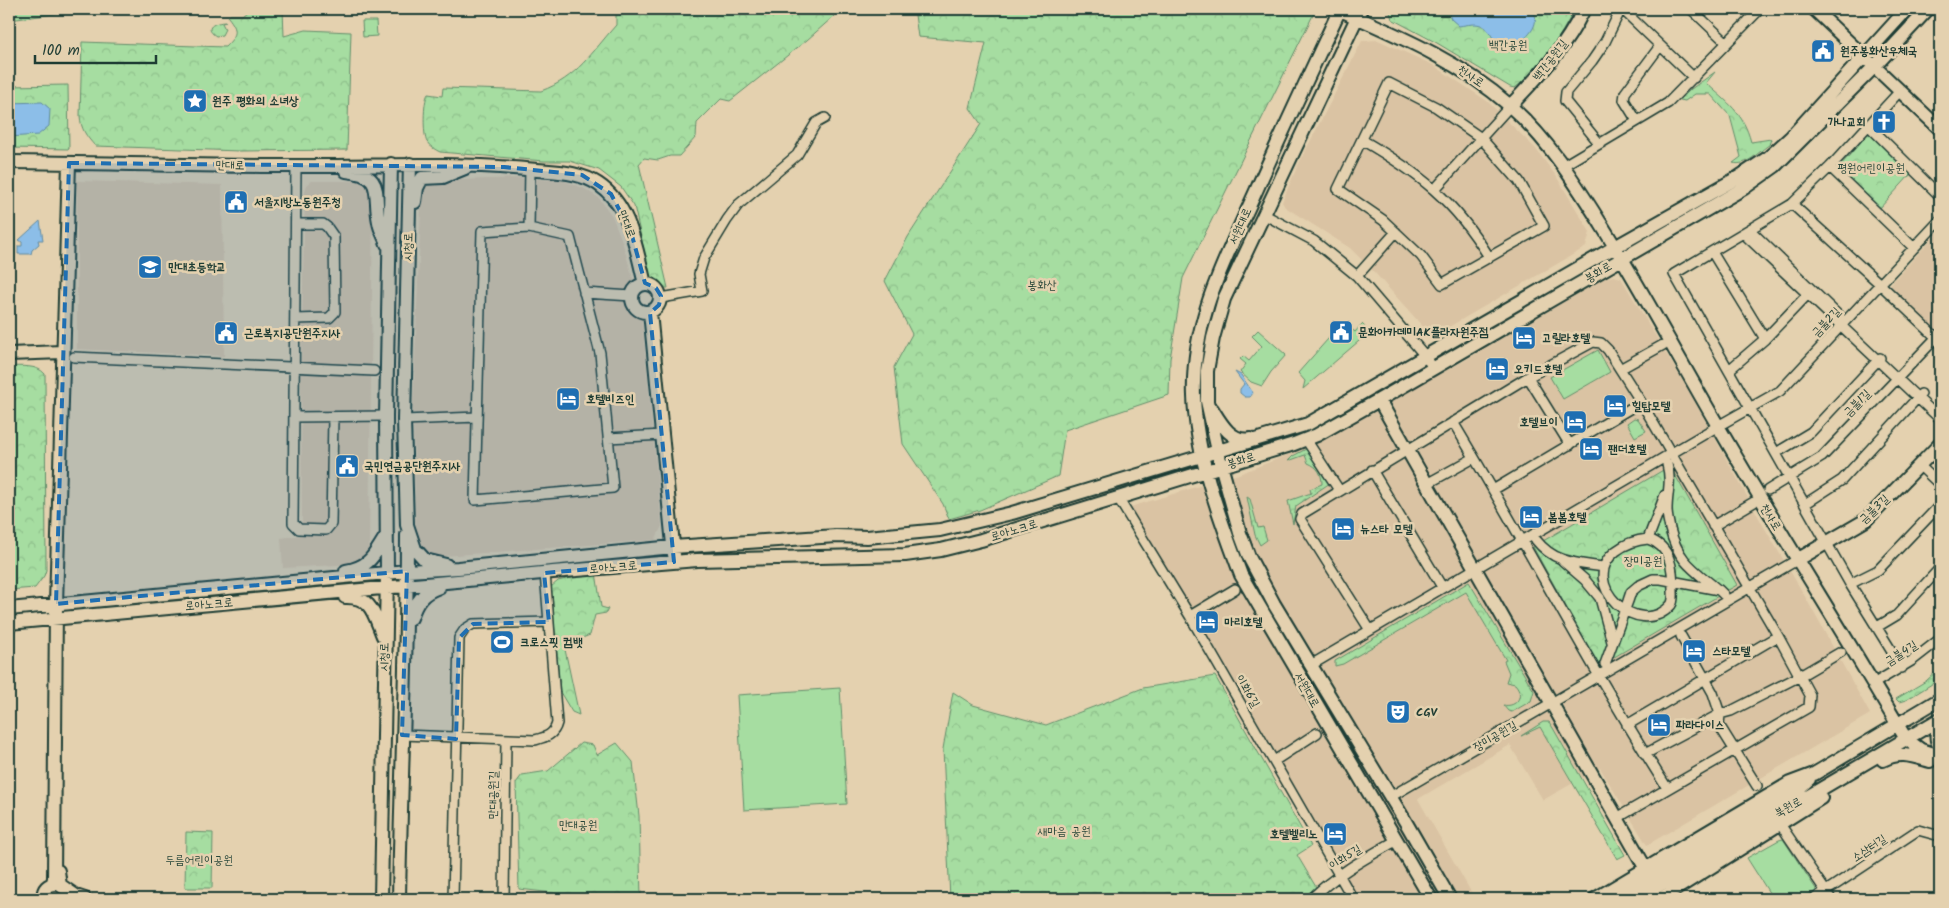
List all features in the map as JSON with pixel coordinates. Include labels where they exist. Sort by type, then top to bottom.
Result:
[{"type":"street","name":"천사로","points":[[1340,9],[1359,13],[1464,70],[1510,106],[1540,136],[1564,165],[1615,246],[1797,560],[1906,739],[1921,750],[1940,756]]},
{"type":"street","name":"서원대로","points":[[1340,9],[1211,290],[1196,346],[1194,395],[1197,426],[1206,470],[1240,575],[1431,899]]},
{"type":"street","name":"백간공원길","points":[[1510,106],[1551,62],[1576,26],[1584,9]]},
{"type":"street","points":[[1599,143],[1565,101],[1566,92],[1605,42],[1622,9],[1694,78]]},
{"type":"street","points":[[1691,9],[1727,43]]},
{"type":"street","points":[[1564,165],[1668,103],[1760,9]]},
{"type":"street","points":[[1814,9],[1940,129]]},
{"type":"street","name":"봉화로","points":[[1206,470],[1294,444],[1317,435],[1379,400],[1429,362],[1615,246],[1739,177],[1769,157],[1790,138],[1907,9]]},
{"type":"street","name":"봉화로","points":[[1202,456],[1308,424],[1429,362],[1622,258],[1744,188],[1775,166],[1879,70],[1928,9]]},
{"type":"street","name":"서원대로","points":[[1359,13],[1224,299],[1213,338],[1207,371],[1207,401],[1221,466],[1249,558],[1264,589],[1311,664],[1450,899]]},
{"type":"street","points":[[1637,121],[1624,100],[1626,93],[1660,46]]},
{"type":"street","points":[[1390,83],[1436,107],[1481,138],[1519,181],[1544,226],[1442,284],[1422,256],[1383,220],[1338,190],[1362,140],[1390,83]]},
{"type":"street","points":[[1900,91],[1830,167],[1792,204],[1674,274],[1850,584],[1902,668]]},
{"type":"street","points":[[1435,189],[1510,106]]},
{"type":"street","points":[[660,298],[702,291],[698,274],[704,258],[727,220],[738,205],[797,155],[816,123],[825,118]]},
{"type":"street","points":[[1868,125],[1940,196]]},
{"type":"street","points":[[1362,140],[1405,166],[1435,189],[1462,217],[1489,257]]},
{"type":"street","name":"만대로","points":[[9,162],[296,166],[410,164],[530,169],[582,175],[611,194],[620,205],[631,232],[645,284]]},
{"type":"street","points":[[61,890],[57,856],[54,851],[56,604],[69,163]]},
{"type":"street","name":"시청로","points":[[381,899],[387,588],[386,416],[391,164]]},
{"type":"street","name":"시청로","points":[[399,899],[407,587],[404,420],[410,164]]},
{"type":"street","points":[[296,166],[293,523],[299,529],[326,530],[331,524],[333,418]]},
{"type":"street","points":[[329,166],[360,172],[373,182],[377,191],[379,223],[389,249]]},
{"type":"street","points":[[408,245],[419,181],[427,176],[443,177],[472,166]]},
{"type":"street","points":[[1830,167],[1914,248]]},
{"type":"street","points":[[529,228],[530,169]]},
{"type":"street","points":[[1792,204],[1938,339]]},
{"type":"street","name":"서원대로","points":[[1263,214],[1314,241],[1357,276],[1429,362]]},
{"type":"street","name":"금불2길","points":[[1718,426],[1780,391],[1940,220]]},
{"type":"street","points":[[295,319],[329,318],[335,312],[334,237],[323,224],[296,224]]},
{"type":"street","points":[[529,228],[570,237],[584,293],[600,353],[613,488],[474,500],[482,231],[529,228]]},
{"type":"street","points":[[1357,276],[1396,232]]},
{"type":"street","points":[[1747,232],[1899,377],[1940,412]]},
{"type":"street","points":[[1712,252],[1765,339]]},
{"type":"street","points":[[645,284],[656,288],[660,298],[659,305],[650,312],[644,312],[636,308],[632,296],[638,286],[645,284]]},
{"type":"street","points":[[1729,370],[1765,339],[1810,292]]},
{"type":"street","points":[[584,293],[632,296]]},
{"type":"street","points":[[650,312],[674,562]]},
{"type":"street","name":"금불1길","points":[[1768,490],[1822,457],[1938,339]]},
{"type":"street","points":[[1370,630],[1300,519],[1306,510],[1528,377],[1593,342],[1601,343],[1608,350],[1641,402],[1778,636],[1810,695],[1809,707],[1617,818]]},
{"type":"street","points":[[1620,369],[1663,345]]},
{"type":"street","points":[[9,354],[62,352]]},
{"type":"street","points":[[74,357],[295,369],[374,371]]},
{"type":"street","name":"금불1길","points":[[1776,453],[1811,432],[1879,358]]},
{"type":"street","points":[[1528,377],[1570,445]]},
{"type":"street","points":[[1920,396],[1940,419]]},
{"type":"street","points":[[1804,504],[1842,480],[1920,396]]},
{"type":"street","points":[[1379,400],[1646,869]]},
{"type":"street","points":[[1207,401],[1223,427],[1237,438],[1245,440],[1267,436]]},
{"type":"street","points":[[1494,490],[1641,402]]},
{"type":"street","points":[[294,418],[386,416]]},
{"type":"street","points":[[404,420],[477,417]]},
{"type":"street","points":[[1453,422],[1523,540],[1627,725],[1667,788]]},
{"type":"street","points":[[1476,568],[1718,426]]},
{"type":"street","points":[[608,438],[663,435]]},
{"type":"street","points":[[1309,444],[1339,490]]},
{"type":"street","name":"금불3길","points":[[1797,560],[1866,520],[1940,444]]},
{"type":"street","name":"로아노크로","points":[[9,623],[407,587],[458,575],[673,547],[836,536],[905,535],[940,530],[1012,514],[1202,456]]},
{"type":"street","points":[[1432,481],[1474,458]]},
{"type":"street","points":[[1605,664],[1632,592],[1644,582],[1653,579],[1673,580],[1722,593],[1683,560],[1676,550],[1667,512],[1670,484],[1667,464]]},
{"type":"street","points":[[1919,465],[1940,485]]},
{"type":"street","name":"로아노크로","points":[[9,608],[407,571],[458,575],[544,573],[674,562],[905,555],[941,550],[1018,529],[1206,470]]},
{"type":"street","points":[[1372,470],[1442,587]]},
{"type":"street","points":[[1648,539],[1670,484]]},
{"type":"street","name":"이화6길","points":[[1118,498],[1190,616],[1353,899]]},
{"type":"street","points":[[1713,526],[1754,502]]},
{"type":"street","points":[[1850,584],[1878,570],[1940,505]]},
{"type":"street","points":[[1012,514],[1018,529]]},
{"type":"street","points":[[407,525],[415,549],[425,560],[458,575]]},
{"type":"street","points":[[326,579],[345,571],[361,568],[371,558],[387,535]]},
{"type":"street","points":[[1648,539],[1656,542],[1668,555],[1673,580],[1672,604],[1657,615],[1643,617],[1625,610],[1609,594],[1603,583],[1603,567],[1608,556],[1619,548],[1648,539]]},
{"type":"street","points":[[1536,540],[1548,552],[1563,560],[1585,580],[1600,598],[1612,642]]},
{"type":"street","points":[[1563,560],[1603,567]]},
{"type":"street","name":"장미공원길","points":[[1390,796],[1797,560]]},
{"type":"street","name":"서원대로","points":[[1311,664],[1476,568]]},
{"type":"street","points":[[1877,627],[1897,615],[1940,568]]},
{"type":"street","points":[[402,735],[456,739],[535,740],[551,735],[557,723],[544,573]]},
{"type":"street","points":[[406,632],[416,603],[424,594],[458,575]]},
{"type":"street","points":[[1190,616],[1235,589]]},
{"type":"street","points":[[328,593],[341,597],[355,597],[365,601],[372,610],[385,641]]},
{"type":"street","points":[[453,899],[459,638],[465,629],[473,624],[549,622]]},
{"type":"street","points":[[1681,636],[1705,678],[1720,714],[1719,725],[1757,786]]},
{"type":"street","points":[[1627,725],[1778,636]]},
{"type":"street","name":"금불4길","points":[[1873,684],[1926,652],[1940,639]]},
{"type":"street","points":[[1645,754],[1720,714],[1731,711],[1800,676],[1841,652]]},
{"type":"street","name":"북원로","points":[[1595,899],[1790,783],[1814,774],[1940,699]]},
{"type":"street","name":"북원로","points":[[1637,899],[1800,799],[1809,796],[1940,718]]},
{"type":"street","points":[[1940,724],[1936,734],[1940,746]]},
{"type":"street","points":[[1274,762],[1317,733]]},
{"type":"street","name":"만대공원길","points":[[504,899],[506,740]]},
{"type":"street","points":[[1798,811],[1884,759],[1896,754],[1908,754],[1940,763]]},
{"type":"street","name":"북원로","points":[[1614,899],[1794,793],[1814,774]]},
{"type":"street","points":[[1376,805],[1390,796]]},
{"type":"street","points":[[1798,811],[1809,796]]},
{"type":"street","name":"북원로","points":[[1660,899],[1798,811]]},
{"type":"street","points":[[1780,824],[1829,896]]},
{"type":"street","name":"소삼터길","points":[[1814,899],[1829,896],[1918,830],[1940,836]]},
{"type":"street","name":"이화5길","points":[[1311,899],[1338,875],[1397,840]]},
{"type":"street","points":[[44,899],[44,890],[61,890],[85,899]]},
{"type":"highlighted area","points":[[69,163],[504,167],[582,175],[611,194],[631,232],[645,283],[656,288],[661,296],[659,305],[650,313],[674,562],[544,573],[549,622],[473,624],[459,638],[456,739],[402,735],[407,571],[56,604]]},
{"type":"shaded area","points":[[1378,40],[1433,65],[1487,101],[1535,148],[1556,176],[1590,232],[1586,247],[1442,331],[1427,331],[1350,248],[1285,207],[1282,202],[1297,167],[1362,41]]},
{"type":"shaded area","points":[[522,178],[564,181],[583,188],[599,198],[612,216],[622,241],[635,286],[636,303],[641,311],[662,526],[655,540],[430,557],[416,543],[413,408],[422,185],[424,181]]},
{"type":"shaded area","name":"만대초등학교","points":[[77,181],[222,185],[224,356],[77,349]]},
{"type":"shaded area","points":[[312,181],[359,181],[369,189],[373,197],[369,551],[364,558],[355,564],[283,568],[281,538],[302,535],[301,371],[305,192],[307,185]]},
{"type":"shaded area","points":[[1940,230],[1940,336],[1888,287]]},
{"type":"shaded area","points":[[1614,276],[1621,278],[1691,395],[1870,714],[1647,845],[1600,768],[1543,800],[1510,745],[1418,799],[1475,899],[1356,899],[1127,508],[1239,474],[1316,444],[1368,412],[1464,361],[1605,278]]},
{"type":"green space","points":[[9,9],[64,9],[62,13],[9,20]]},
{"type":"green space","points":[[247,9],[283,9],[284,36],[306,30],[351,32],[347,150],[240,151],[95,146],[81,125],[82,42],[225,47],[235,33],[234,26],[228,17],[230,15],[242,15]]},
{"type":"green space","points":[[616,9],[842,9],[807,40],[730,101],[721,99],[697,123],[696,137],[679,156],[670,156],[658,160],[644,158],[639,164],[668,288],[657,288],[652,285],[634,206],[621,187],[599,170],[570,161],[544,161],[440,152],[433,148],[426,139],[424,111],[428,94],[442,96],[443,88],[541,91],[554,86],[574,72],[616,25]]},
{"type":"green space","name":"봉화산","points":[[916,9],[1316,9],[1183,278],[1170,359],[1169,395],[1065,430],[1058,476],[980,510],[949,519],[943,504],[903,444],[894,367],[912,334],[885,281],[908,237],[981,124],[970,108],[986,43],[918,37]]},
{"type":"green space","name":"백간공원","points":[[1389,9],[1575,9],[1542,62],[1515,88],[1510,87],[1437,43],[1392,19]]},
{"type":"green space","points":[[362,21],[376,21],[377,36],[363,37]]},
{"type":"green space","points":[[226,22],[222,23],[225,29],[222,35],[216,36],[210,30],[212,26],[218,23]]},
{"type":"green space","points":[[1715,72],[1706,83],[1739,115],[1751,142],[1771,139],[1769,145],[1743,163],[1733,163],[1741,157],[1730,116],[1710,94],[1695,94],[1685,101],[1680,100],[1691,89]]},
{"type":"green space","points":[[68,85],[69,149],[9,148],[9,86]]},
{"type":"green space","name":"평원어린이공원","points":[[1873,133],[1911,174],[1879,209],[1838,171],[1840,166],[1868,134]]},
{"type":"green space","points":[[1343,322],[1355,332],[1362,324],[1365,327],[1366,335],[1303,389],[1305,381],[1298,373]]},
{"type":"green space","points":[[1258,330],[1286,355],[1262,386],[1251,382],[1240,372],[1246,364],[1240,359],[1243,356],[1249,361],[1262,346],[1252,336]]},
{"type":"green space","points":[[1598,350],[1610,372],[1563,399],[1550,377]]},
{"type":"green space","points":[[9,366],[33,367],[45,374],[46,570],[35,588],[9,590]]},
{"type":"green space","points":[[1634,418],[1638,419],[1646,431],[1635,437],[1627,423]]},
{"type":"green space","points":[[1306,449],[1310,449],[1330,483],[1296,506],[1293,524],[1288,501],[1311,493],[1310,489],[1322,484],[1319,471],[1308,463],[1305,455],[1288,461]]},
{"type":"green space","name":"장미공원","points":[[1670,466],[1737,585],[1599,666],[1533,547]]},
{"type":"green space","points":[[1247,497],[1250,499],[1258,528],[1263,527],[1267,540],[1260,545],[1255,535]]},
{"type":"green space","points":[[596,572],[601,607],[608,609],[606,613],[595,615],[590,635],[564,645],[579,715],[572,712],[560,692],[551,587],[558,581]]},
{"type":"green space","points":[[1469,582],[1534,691],[1531,701],[1512,712],[1508,711],[1503,705],[1516,703],[1519,696],[1518,688],[1515,684],[1506,682],[1509,673],[1504,661],[1506,660],[1466,592],[1343,664],[1335,666],[1335,661]]},
{"type":"green space","points":[[1940,668],[1940,679],[1906,700],[1899,702],[1896,699],[1926,681]]},
{"type":"green space","name":"새마음 공원","points":[[1215,676],[1311,846],[1297,855],[1316,887],[1303,899],[950,899],[943,749],[953,692],[973,705],[1046,725],[1143,688]]},
{"type":"green space","points":[[840,688],[847,804],[744,810],[737,695]]},
{"type":"green space","points":[[1543,722],[1549,722],[1553,728],[1625,855],[1617,859],[1540,727],[1521,736]]},
{"type":"green space","name":"만대공원","points":[[581,743],[593,745],[597,755],[617,743],[633,762],[639,816],[641,899],[568,899],[553,893],[519,889],[516,783],[522,775],[548,771]]},
{"type":"green space","name":"두름어린이공원","points":[[186,832],[213,833],[212,888],[185,888]]},
{"type":"green space","points":[[1783,839],[1816,889],[1815,896],[1809,899],[1773,899],[1747,858]]},
{"type":"water","points":[[1447,9],[1490,9],[1492,11],[1533,9],[1535,24],[1531,32],[1520,43],[1507,43],[1494,40],[1484,26],[1471,24],[1459,26],[1451,19]]},
{"type":"water","points":[[42,102],[50,109],[49,126],[38,135],[9,137],[9,103]]},
{"type":"water","points":[[40,221],[43,240],[38,240],[39,244],[32,250],[31,254],[18,254],[18,246],[22,246],[22,242],[19,240]]},
{"type":"water","points":[[1235,372],[1241,375],[1253,393],[1250,397],[1245,397],[1240,393],[1240,389],[1244,384]]},
{"type":"place","name":"원주봉화산우체국","points":[[1823,51]]},
{"type":"place","name":"원주 평화의 소녀상","points":[[195,101]]},
{"type":"place","name":"가나교회","points":[[1884,122]]},
{"type":"place","name":"서울지방노동원주청","points":[[236,202]]},
{"type":"place","name":"만대초등학교","points":[[150,267]]},
{"type":"place","name":"문화아카데미AK플라자원주점","points":[[1341,332]]},
{"type":"place","name":"근로복지공단원주지사","points":[[226,333]]},
{"type":"place","name":"고릴라호텔","points":[[1524,338]]},
{"type":"place","name":"오키드호텔","points":[[1497,369]]},
{"type":"place","name":"호텔비즈인","points":[[568,399]]},
{"type":"place","name":"힐탑모텔","points":[[1615,406]]},
{"type":"place","name":"호텔브이","points":[[1575,422]]},
{"type":"place","name":"팬더호텔","points":[[1591,449]]},
{"type":"place","name":"국민연금공단원주지사","points":[[347,466]]},
{"type":"place","name":"봄봄호텔","points":[[1531,517]]},
{"type":"place","name":"뉴스타 모텔","points":[[1343,529]]},
{"type":"place","name":"마리호텔","points":[[1207,622]]},
{"type":"place","name":"크로스핏 컴뱃","points":[[502,642]]},
{"type":"place","name":"스타모텔","points":[[1694,651]]},
{"type":"place","name":"CGV","points":[[1398,712]]},
{"type":"place","name":"파라다이스","points":[[1659,725]]},
{"type":"place","name":"호텔벨리노","points":[[1335,834]]}]
